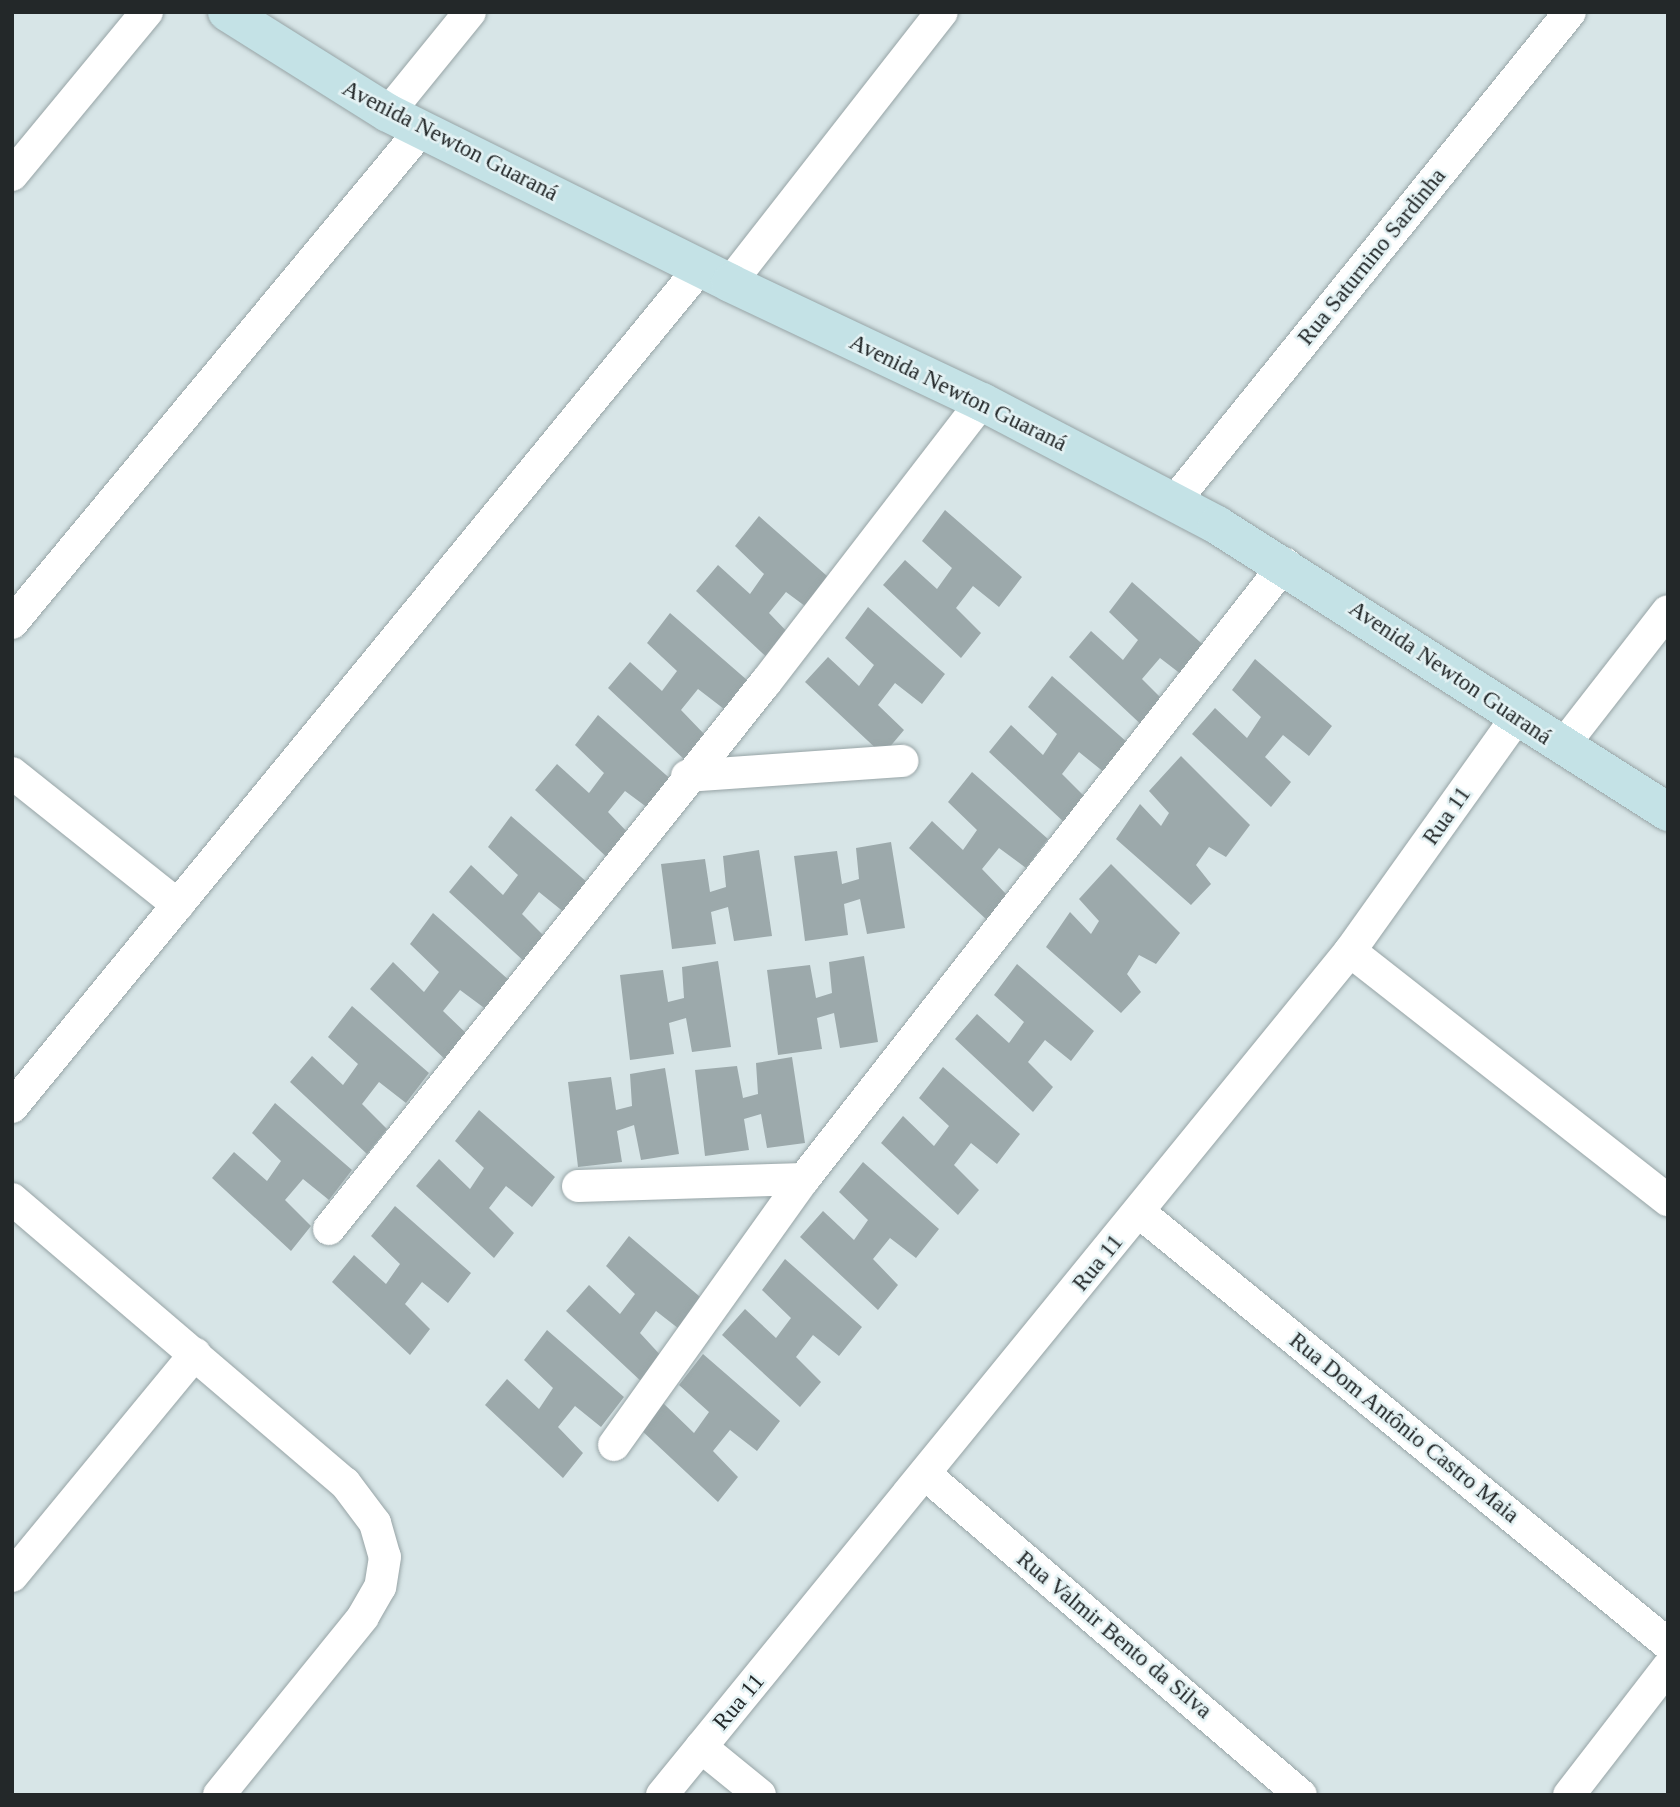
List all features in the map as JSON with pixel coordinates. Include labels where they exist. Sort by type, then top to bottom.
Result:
[{"type":"main road","name":"Avenida Newton Guaraná","points":[[227,12],[405,121],[715,276],[982,402],[1174,502],[1285,564],[1516,718],[1668,812]]},
{"type":"street","points":[[12,175],[147,12]]},
{"type":"street","points":[[12,623],[405,121],[470,12]]},
{"type":"street","points":[[12,1107],[178,905],[942,12]]},
{"type":"street","name":"Rua Saturnino Sardinha","points":[[1174,502],[1570,12]]},
{"type":"street","points":[[329,1229],[687,776],[766,682],[982,402]]},
{"type":"street","points":[[614,1445],[804,1180],[1285,564]]},
{"type":"street","points":[[1562,747],[1668,611]]},
{"type":"street","name":"Rua 11","points":[[662,1795],[926,1475],[1350,951],[1516,718]]},
{"type":"street","points":[[687,776],[902,761]]},
{"type":"street","points":[[12,773],[178,905]]},
{"type":"street","points":[[1350,951],[1668,1200]]},
{"type":"street","points":[[579,1186],[804,1180]]},
{"type":"street","points":[[12,1199],[345,1483],[375,1523],[385,1557],[380,1587],[363,1617],[219,1795]]},
{"type":"street","name":"Rua Dom Antônio Castro Maia","points":[[1139,1212],[1668,1644]]},
{"type":"street","points":[[12,1576],[195,1354]]},
{"type":"street","name":"Rua Valmir Bento da Silva","points":[[926,1475],[1301,1795]]},
{"type":"street","points":[[1569,1795],[1668,1667]]},
{"type":"street","points":[[701,1747],[760,1795]]},
{"type":"building","points":[[945,510],[1022,577],[999,607],[973,586],[956,608],[981,633],[961,658],[883,585],[905,560],[937,589],[952,568],[922,541]]},
{"type":"building","points":[[759,516],[835,583],[813,612],[786,592],[769,613],[794,639],[774,664],[696,591],[718,565],[750,594],[764,574],[735,546]]},
{"type":"building","points":[[1132,582],[1208,649],[1186,678],[1160,658],[1142,679],[1168,705],[1147,730],[1069,657],[1091,631],[1123,660],[1138,640],[1109,612]]},
{"type":"building","points":[[868,607],[945,674],[922,704],[895,683],[878,705],[904,730],[883,755],[805,682],[828,657],[859,686],[874,665],[845,638]]},
{"type":"building","points":[[670,613],[747,680],[724,709],[698,689],[681,710],[706,736],[686,761],[608,688],[630,662],[662,691],[677,671],[647,643]]},
{"type":"building","points":[[1255,659],[1332,726],[1309,756],[1283,735],[1265,757],[1291,782],[1271,807],[1192,734],[1215,708],[1247,738],[1261,717],[1232,690]]},
{"type":"building","points":[[1052,676],[1128,743],[1105,773],[1079,752],[1062,774],[1087,799],[1066,824],[989,752],[1011,725],[1043,755],[1057,734],[1028,707]]},
{"type":"building","points":[[598,715],[674,782],[652,811],[625,791],[608,812],[633,838],[613,863],[535,790],[557,764],[589,793],[604,773],[575,745]]},
{"type":"building","points":[[1181,756],[1250,825],[1226,857],[1209,847],[1196,865],[1211,884],[1191,905],[1116,839],[1140,804],[1161,826],[1169,813],[1149,791]]},
{"type":"building","points":[[972,772],[1048,839],[1026,868],[999,848],[982,869],[1007,895],[987,920],[909,848],[932,821],[963,850],[977,830],[948,802]]},
{"type":"building","points":[[511,816],[588,883],[565,913],[539,892],[522,914],[547,939],[527,964],[449,892],[471,865],[503,895],[518,875],[488,847]]},
{"type":"building","points":[[891,842],[905,928],[867,934],[860,899],[844,904],[848,935],[805,941],[794,856],[837,851],[842,884],[859,879],[856,848]]},
{"type":"building","points":[[759,850],[772,936],[734,941],[728,907],[711,912],[716,944],[672,949],[661,864],[705,859],[710,892],[726,887],[723,856]]},
{"type":"building","points":[[1111,864],[1180,933],[1156,964],[1139,955],[1127,974],[1141,992],[1121,1013],[1046,947],[1070,912],[1091,934],[1099,921],[1079,899]]},
{"type":"building","points":[[433,913],[510,981],[487,1010],[460,990],[443,1011],[469,1036],[448,1062],[370,989],[393,962],[424,992],[439,972],[410,944]]},
{"type":"building","points":[[864,956],[878,1042],[840,1048],[834,1013],[817,1018],[822,1049],[778,1055],[767,970],[810,965],[816,998],[832,993],[829,962]]},
{"type":"building","points":[[718,961],[731,1047],[692,1052],[686,1018],[669,1023],[674,1054],[630,1060],[620,975],[663,970],[668,1002],[684,998],[682,967]]},
{"type":"building","points":[[1017,964],[1094,1031],[1071,1061],[1045,1040],[1028,1062],[1053,1087],[1033,1112],[955,1039],[977,1014],[1009,1043],[1024,1022],[994,995]]},
{"type":"building","points":[[352,1006],[429,1073],[406,1103],[379,1082],[362,1104],[387,1129],[367,1154],[290,1082],[312,1056],[343,1085],[358,1064],[328,1037]]},
{"type":"building","points":[[792,1057],[805,1143],[767,1148],[761,1114],[744,1119],[749,1150],[705,1156],[695,1070],[737,1066],[743,1098],[758,1094],[756,1063]]},
{"type":"building","points":[[943,1067],[1020,1134],[997,1164],[971,1143],[954,1165],[979,1190],[958,1215],[881,1143],[903,1116],[934,1146],[949,1126],[919,1098]]},
{"type":"building","points":[[665,1068],[679,1154],[641,1160],[634,1125],[617,1131],[622,1162],[578,1167],[568,1082],[611,1077],[616,1110],[632,1106],[630,1074]]},
{"type":"building","points":[[275,1103],[352,1170],[329,1200],[303,1179],[285,1200],[311,1226],[291,1251],[212,1178],[234,1152],[267,1181],[281,1161],[252,1133]]},
{"type":"building","points":[[479,1110],[555,1177],[532,1207],[506,1186],[489,1208],[514,1233],[494,1258],[416,1186],[439,1159],[470,1189],[484,1168],[455,1141]]},
{"type":"building","points":[[863,1162],[939,1229],[916,1258],[890,1238],[873,1259],[898,1285],[878,1310],[800,1237],[823,1211],[854,1240],[868,1220],[839,1192]]},
{"type":"building","points":[[395,1206],[471,1273],[448,1303],[422,1282],[405,1304],[430,1329],[410,1355],[332,1282],[354,1255],[386,1284],[400,1264],[371,1236]]},
{"type":"building","points":[[629,1236],[706,1302],[683,1332],[656,1311],[640,1333],[664,1359],[644,1384],[566,1311],[589,1285],[620,1314],[635,1294],[606,1266]]},
{"type":"building","points":[[785,1259],[862,1327],[839,1356],[813,1335],[796,1357],[821,1382],[800,1407],[722,1335],[745,1309],[776,1338],[791,1318],[762,1290]]},
{"type":"building","points":[[547,1330],[624,1397],[601,1427],[575,1406],[558,1427],[583,1453],[563,1478],[485,1405],[507,1379],[539,1409],[553,1388],[524,1360]]},
{"type":"building","points":[[703,1354],[780,1421],[757,1451],[730,1430],[713,1451],[738,1477],[718,1502],[640,1429],[663,1403],[694,1433],[709,1412],[679,1385]]}]
